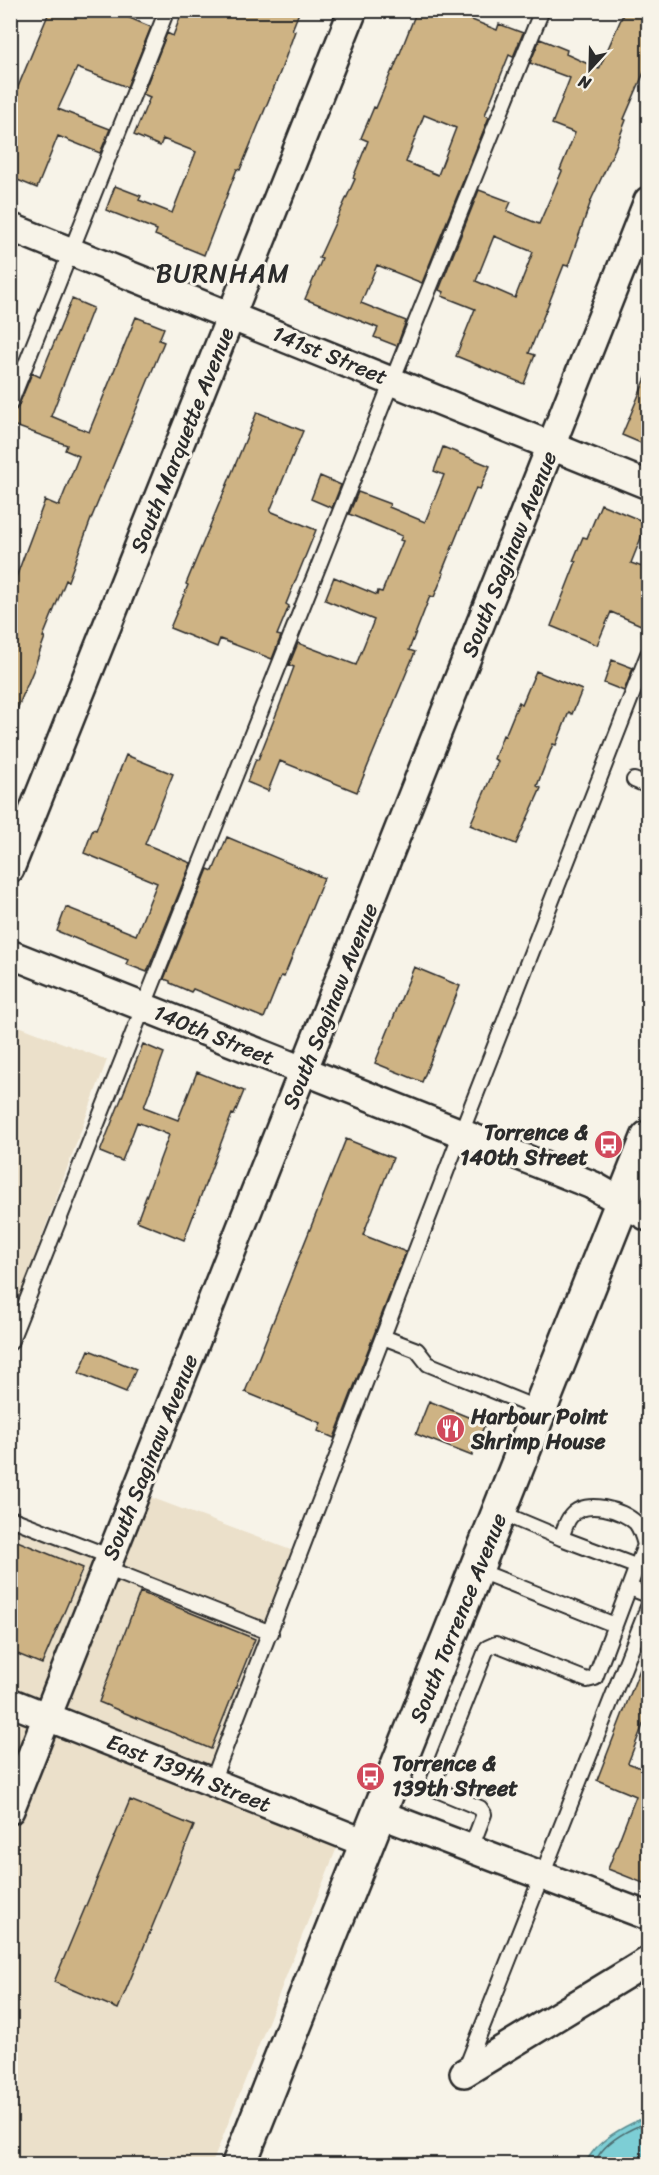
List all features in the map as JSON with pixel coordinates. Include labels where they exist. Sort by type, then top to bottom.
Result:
[{"type":"main road","name":"South Torrence Avenue","points":[[239,2164],[541,1410],[636,1210],[648,1138]]},
{"type":"street","name":"South Marquette Avenue","points":[[10,869],[353,10]]},
{"type":"street","name":"South Saginaw Avenue","points":[[10,1810],[648,201]]},
{"type":"street","name":"141st Street","points":[[10,227],[648,485]]},
{"type":"street","name":"140th Street","points":[[10,954],[592,1185],[636,1210]]},
{"type":"street","name":"East 139th Street","points":[[10,1702],[368,1845]]},
{"type":"street","points":[[380,1814],[648,1916]]},
{"type":"street","points":[[464,2073],[648,1961]]},
{"type":"lane","points":[[10,404],[167,10]]},
{"type":"lane","points":[[10,1343],[542,10]]},
{"type":"lane","points":[[212,1782],[648,654]]},
{"type":"lane","points":[[634,780],[648,786]]},
{"type":"lane","points":[[383,1337],[417,1350],[428,1364],[541,1410]]},
{"type":"lane","points":[[471,1848],[484,1814],[480,1808],[437,1791],[433,1784],[488,1648],[496,1644],[587,1680],[595,1678],[645,1545],[643,1534],[635,1523],[625,1516],[599,1507],[586,1507],[569,1517],[561,1538]]},
{"type":"lane","points":[[500,1512],[638,1567]]},
{"type":"lane","points":[[10,1518],[271,1633]]},
{"type":"lane","points":[[477,1570],[615,1625]]},
{"type":"lane","points":[[630,1588],[648,1595]]},
{"type":"lane","points":[[464,2073],[648,1607]]},
{"type":"shaded area","points":[[11,1023],[107,1060],[11,1321]]},
{"type":"shaded area","points":[[150,1497],[296,1552],[208,1771],[345,1827],[212,2164],[11,2164],[10,1523],[123,1567]]},
{"type":"water","points":[[648,2116],[648,2164],[583,2164],[609,2136]]},
{"type":"building","points":[[50,10],[111,10],[151,27],[127,87],[77,68],[58,109],[110,129],[100,153],[58,136],[37,188],[10,177],[10,106]]},
{"type":"building","points":[[183,10],[300,10],[281,70],[240,170],[237,169],[204,255],[155,235],[157,230],[106,210],[115,186],[141,196],[139,200],[172,213],[196,152],[163,139],[160,146],[134,135],[150,97],[143,94],[167,33],[173,36]]},
{"type":"building","points":[[417,10],[447,10],[497,30],[499,24],[523,33],[513,57],[509,55],[485,115],[489,117],[422,283],[377,265],[361,303],[406,321],[397,346],[374,337],[378,328],[305,299],[322,259],[319,258],[355,179],[353,178],[368,141],[361,138],[393,71]],"holes":[[[424,115],[456,128],[438,175],[406,162]]]},
{"type":"building","points":[[625,10],[648,10],[648,63],[624,119],[626,120],[615,149],[592,198],[568,266],[564,265],[529,353],[535,355],[524,384],[456,356],[475,309],[442,296],[444,292],[439,290],[479,190],[511,202],[507,211],[539,224],[562,171],[560,170],[575,133],[552,124],[570,78],[530,63],[540,39],[567,50],[566,54],[599,69]],"holes":[[[494,236],[533,252],[515,298],[476,281]]]},
{"type":"building","points":[[72,299],[93,308],[51,416],[89,432],[136,317],[164,328],[159,340],[164,342],[68,581],[66,580],[43,637],[45,637],[33,671],[11,724],[10,578],[15,580],[45,500],[59,506],[79,456],[65,450],[67,445],[10,424],[10,413],[18,407],[32,373],[40,377]]},
{"type":"building","points":[[648,373],[648,446],[622,435]]},
{"type":"building","points":[[257,412],[303,431],[270,511],[316,530],[286,604],[289,606],[277,635],[281,636],[272,659],[220,639],[217,647],[170,628]]},
{"type":"building","points":[[443,447],[490,466],[480,489],[476,488],[434,597],[430,596],[409,650],[415,652],[357,792],[280,761],[268,791],[247,782],[256,759],[258,760],[294,667],[289,665],[298,643],[356,665],[374,620],[325,600],[334,577],[377,595],[378,591],[382,592],[403,541],[400,540],[402,536],[349,514],[358,492],[390,504],[389,507],[425,522],[444,475],[434,471]]},
{"type":"building","points":[[320,476],[341,485],[332,508],[311,499]]},
{"type":"building","points":[[601,504],[647,523],[631,563],[648,569],[648,628],[611,612],[597,645],[551,626],[576,562],[573,561],[583,537],[587,538]]},
{"type":"building","points":[[612,660],[633,668],[624,691],[604,683]]},
{"type":"building","points":[[536,671],[582,690],[572,714],[569,712],[556,745],[553,744],[537,786],[541,788],[516,844],[470,825],[498,761],[494,759],[503,735],[505,736],[519,702],[522,704]]},
{"type":"building","points":[[126,755],[173,774],[145,844],[191,863],[147,972],[126,964],[128,960],[57,931],[66,907],[136,935],[157,883],[84,853],[93,829],[96,830]]},
{"type":"building","points":[[227,837],[324,878],[284,977],[281,976],[264,1018],[193,989],[191,992],[164,979],[208,869],[213,871]]},
{"type":"building","points":[[414,967],[460,986],[422,1082],[375,1063]]},
{"type":"building","points":[[143,1044],[164,1053],[144,1107],[178,1120],[197,1072],[244,1091],[234,1115],[232,1114],[184,1240],[137,1221],[169,1135],[137,1122],[122,1161],[100,1152]]},
{"type":"building","points":[[346,1139],[393,1158],[363,1235],[406,1252],[334,1438],[318,1431],[321,1423],[245,1392]]},
{"type":"building","points":[[89,1350],[136,1369],[126,1392],[79,1373]]},
{"type":"building","name":"Harbour Point Shrimp House","points":[[429,1401],[485,1424],[472,1456],[416,1434]]},
{"type":"building","points":[[10,1538],[83,1568],[42,1664],[10,1651]]},
{"type":"building","points":[[140,1592],[255,1639],[211,1749],[99,1702]]},
{"type":"building","points":[[647,1651],[648,1712],[628,1763],[646,1770],[648,1767],[648,1885],[608,1869],[636,1796],[597,1780]]},
{"type":"building","points":[[130,1800],[194,1826],[118,2009],[54,1982]]},
{"type":"place","name":"Torrence & 140th Street","points":[[609,1145]]},
{"type":"place","name":"Harbour Point Shrimp House","points":[[450,1429]]},
{"type":"place","name":"Torrence & 139th Street","points":[[371,1776]]},
{"type":"district","name":"BURNHAM","points":[[223,273]]}]
